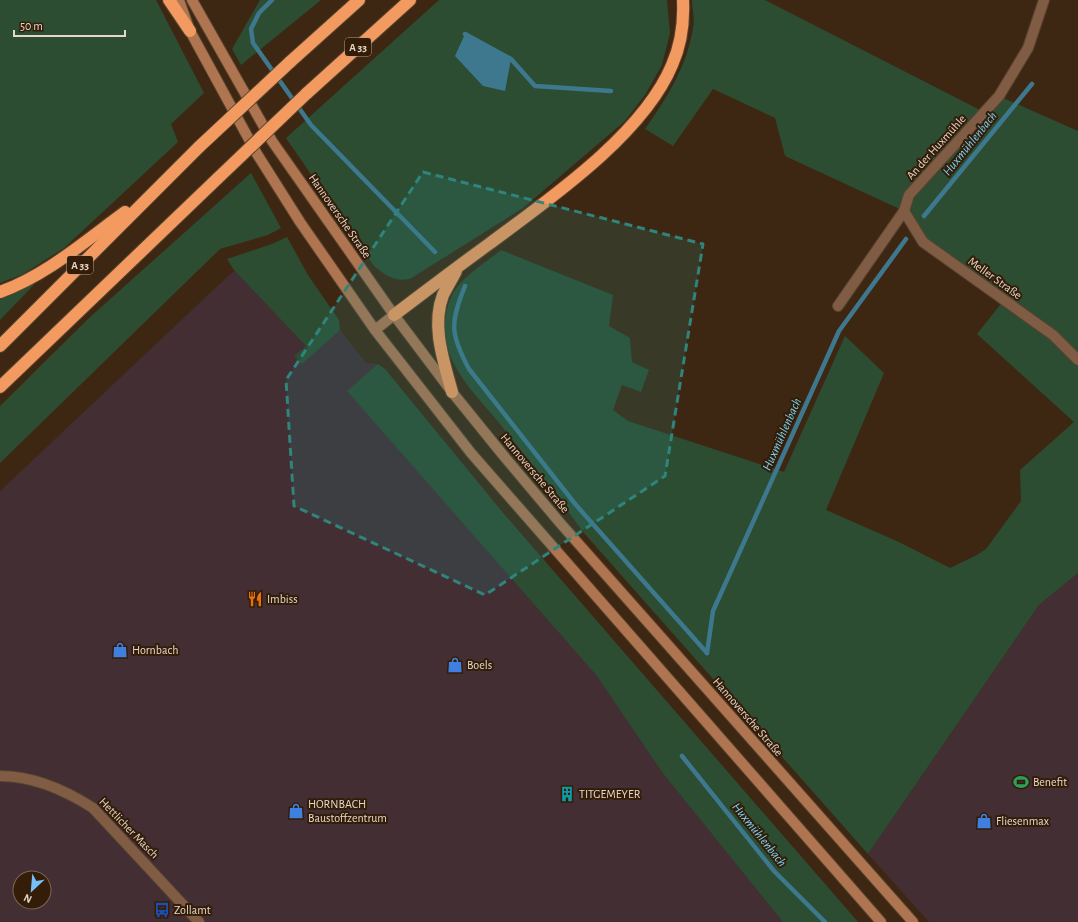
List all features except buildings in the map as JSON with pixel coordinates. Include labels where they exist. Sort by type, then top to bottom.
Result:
[{"type":"highway","points":[[170,0],[190,31]]},
{"type":"highway","name":"A 33","points":[[0,346],[75,269],[162,186],[199,147],[359,0]]},
{"type":"highway","name":"A 33","points":[[0,387],[306,94],[410,0]]},
{"type":"highway","points":[[394,315],[581,174],[633,123],[654,97],[672,66],[681,35],[681,3]]},
{"type":"highway","points":[[0,292],[20,285],[51,267],[162,186]]},
{"type":"highway","points":[[452,392],[441,350],[438,322],[443,296],[458,267]]},
{"type":"main road","points":[[179,0],[190,31],[257,154],[300,222],[375,330],[476,459],[881,922]]},
{"type":"main road","name":"Hannoversche Straße","points":[[192,0],[272,141],[394,315],[452,392],[561,524],[913,922]]},
{"type":"main road","points":[[375,330],[394,315]]},
{"type":"street","name":"An der Huxmühle","points":[[838,306],[904,211],[909,195],[999,96],[1028,48],[1044,0]]},
{"type":"street","name":"Meller Straße","points":[[904,211],[923,242],[1053,335],[1078,360]]},
{"type":"street","name":"Hettlicher Masch","points":[[0,776],[33,780],[75,796],[93,808],[199,922]]},
{"type":"highlighted area","points":[[423,172],[703,244],[665,476],[485,595],[294,506],[286,380]]},
{"type":"shaded area","points":[[272,244],[366,363],[378,364],[385,369],[504,514],[858,922],[0,922],[0,491],[228,276]]},
{"type":"shaded area","points":[[1078,573],[1078,922],[929,922],[868,854],[1039,605]]},
{"type":"green space","points":[[0,0],[156,0],[204,93],[171,124],[178,142],[64,248],[23,274],[0,283]]},
{"type":"green space","points":[[260,0],[321,0],[241,65],[232,49]]},
{"type":"green space","points":[[439,0],[667,0],[670,33],[662,65],[645,95],[625,121],[523,208],[410,279],[399,280],[387,275],[374,266],[286,138]]},
{"type":"green space","points":[[692,0],[765,0],[984,112],[999,96],[1078,131],[1078,573],[1039,605],[868,854],[584,533],[522,451],[466,383],[454,365],[446,341],[445,325],[447,309],[456,288],[467,276],[501,250],[613,295],[609,326],[630,338],[632,362],[649,370],[641,392],[622,385],[613,410],[628,421],[784,472],[845,336],[884,373],[826,510],[899,542],[950,568],[986,549],[1021,501],[1020,470],[1074,422],[977,334],[1004,300],[923,242],[904,211],[785,156],[775,118],[713,89],[673,146],[645,129],[675,81],[686,55],[694,25]]},
{"type":"green space","points":[[251,173],[281,228],[268,235],[220,249],[0,463],[0,406],[89,318]]},
{"type":"green space","points":[[287,237],[308,275],[339,320],[340,330],[302,364],[294,356],[306,346],[234,270],[227,259],[272,244]]},
{"type":"green space","points":[[51,267],[0,320],[0,292]]},
{"type":"green space","points":[[378,364],[385,369],[504,514],[858,922],[783,922],[662,772],[597,676],[347,391]]},
{"type":"water","points":[[465,34],[511,59],[505,91],[483,86],[455,56]]},
{"type":"waterway","points":[[272,0],[259,13],[251,29],[253,43],[311,125],[435,252]]},
{"type":"waterway","points":[[465,34],[511,59],[535,86],[611,91]]},
{"type":"waterway","name":"Huxmühlenbach","points":[[924,216],[1032,84]]},
{"type":"waterway","name":"Huxmühlenbach","points":[[707,653],[713,611],[839,331],[906,239]]},
{"type":"waterway","points":[[465,286],[457,310],[454,328],[458,346],[469,369],[576,505],[707,653]]},
{"type":"waterway","name":"Huxmühlenbach","points":[[682,756],[774,871],[825,922]]},
{"type":"place","name":"Imbiss","points":[[255,599]]},
{"type":"place","name":"Hornbach","points":[[120,650]]},
{"type":"place","name":"Boels","points":[[455,665]]},
{"type":"place","name":"Benefit","points":[[1021,782]]},
{"type":"place","name":"TITGEMEYER","points":[[567,794]]},
{"type":"place","name":"HORNBACH Baustoffzentrum","points":[[296,811]]},
{"type":"place","name":"Fliesenmax","points":[[984,821]]},
{"type":"place","name":"Zollamt","points":[[162,910]]}]
